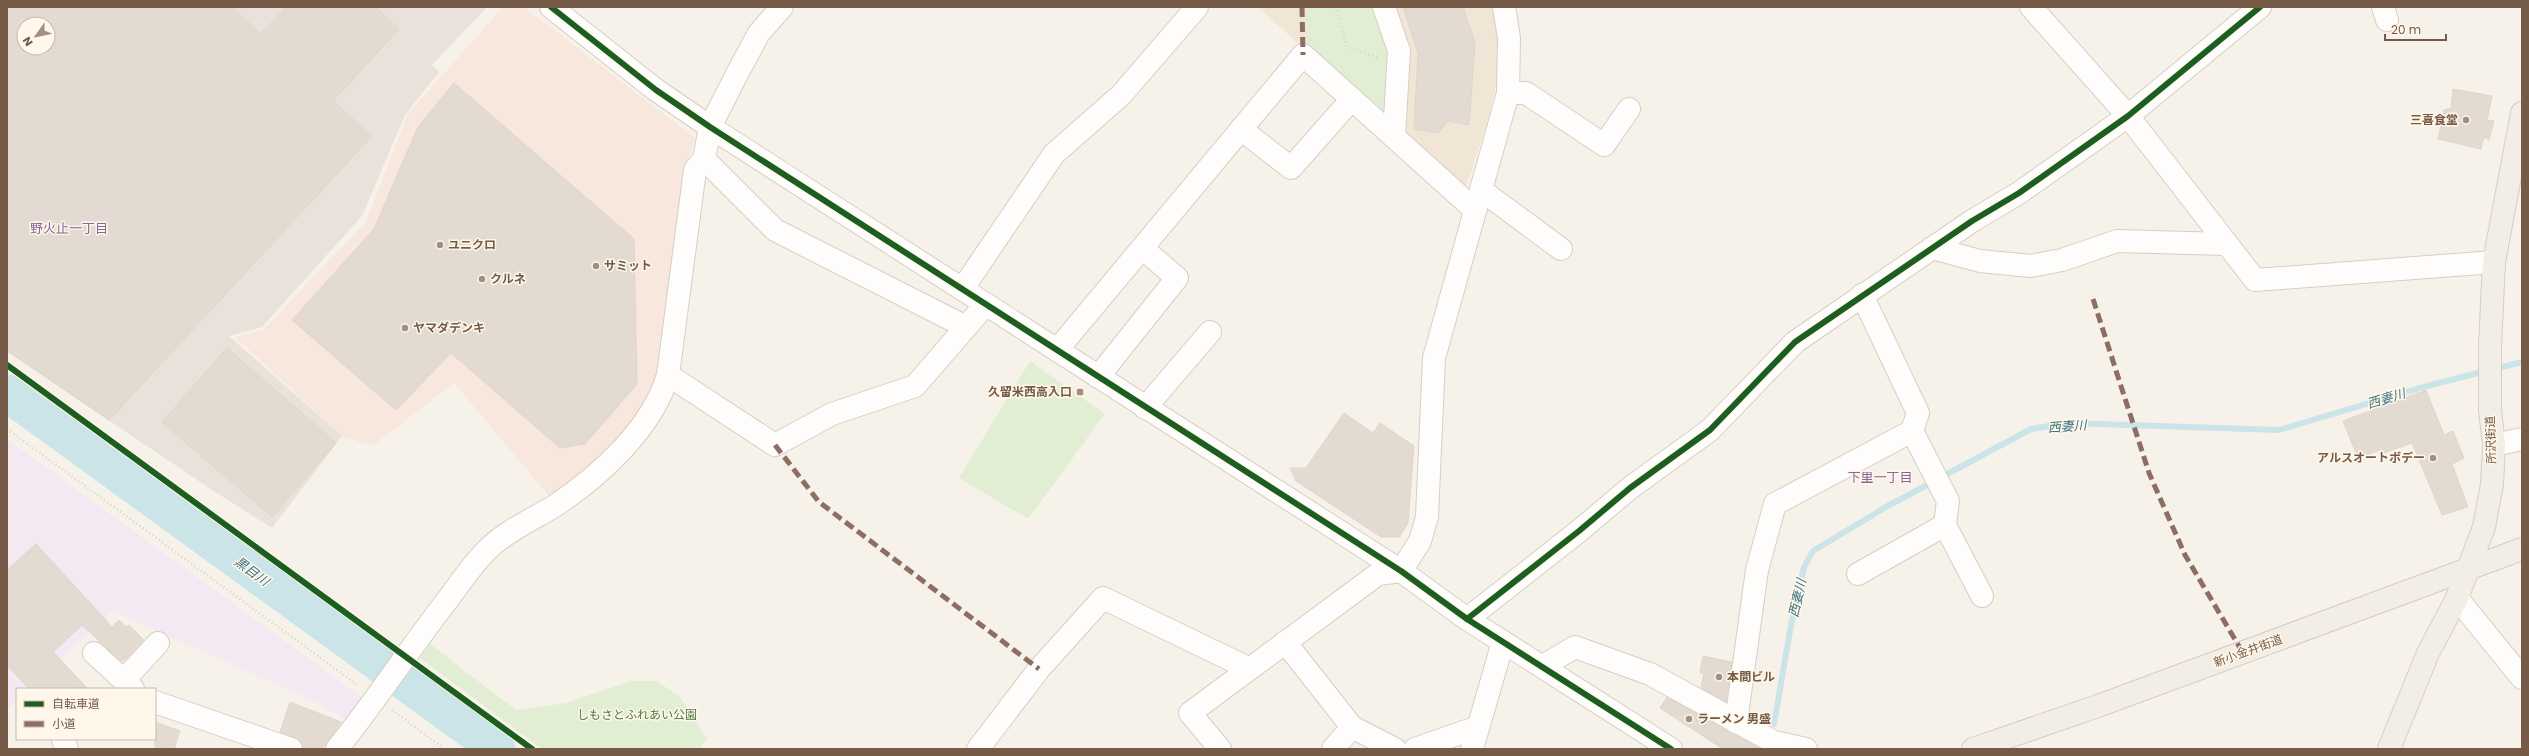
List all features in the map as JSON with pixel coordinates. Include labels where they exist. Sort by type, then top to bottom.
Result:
[{"type":"main road","name":"所沢街道","points":[[2389,749],[2428,652],[2456,598],[2484,527],[2492,484],[2494,445],[2490,410],[2490,346],[2494,262],[2518,152],[2522,113]]},
{"type":"main road","name":"新小金井街道","points":[[1973,749],[2098,706],[2467,571],[2522,549]]},
{"type":"street","points":[[551,7],[650,86],[710,127],[963,288],[1098,377],[1401,571],[1467,619],[1543,666],[1671,749]]},
{"type":"street","points":[[337,749],[405,660],[420,636],[490,548],[573,494],[599,472],[642,427],[662,394],[668,375],[695,170],[704,159],[710,127],[758,33],[782,7]]},
{"type":"street","points":[[963,288],[1054,154],[1121,95],[1197,7]]},
{"type":"street","points":[[1384,7],[1399,51],[1394,136]]},
{"type":"street","points":[[1401,571],[1420,541],[1427,517],[1434,358],[1508,93],[1509,38],[1504,7]]},
{"type":"street","points":[[2031,7],[2128,116],[2255,280],[2494,262]]},
{"type":"street","points":[[1467,619],[1579,531],[1630,488],[1710,430],[1795,342],[1932,248],[2019,193],[2128,116],[2260,7]]},
{"type":"street","points":[[1057,350],[1303,55],[1394,136],[1478,200],[1560,249]]},
{"type":"street","points":[[1508,93],[1526,94],[1604,145],[1629,109]]},
{"type":"street","points":[[1241,129],[1291,168],[1352,99]]},
{"type":"street","points":[[704,159],[775,230],[966,327]]},
{"type":"street","points":[[1932,248],[1980,261],[2031,266],[2062,260],[2117,241],[2227,244]]},
{"type":"street","points":[[1098,377],[1177,278],[1142,248]]},
{"type":"street","points":[[1736,722],[1757,570],[1775,504],[1912,430],[1918,413],[1862,295]]},
{"type":"street","points":[[668,375],[775,445],[832,414],[915,386],[986,304]]},
{"type":"street","points":[[1146,408],[1210,332]]},
{"type":"street","points":[[1912,430],[1948,501],[1945,525],[1982,596]]},
{"type":"street","points":[[2494,445],[2522,439]]},
{"type":"street","points":[[1858,574],[1945,525]]},
{"type":"street","points":[[1209,745],[1190,713],[1248,668],[1378,574],[1401,571]]},
{"type":"street","points":[[978,749],[1039,669],[1104,598],[1248,668]]},
{"type":"street","points":[[2456,598],[2522,678]]},
{"type":"street","points":[[1285,642],[1352,727],[1395,749]]},
{"type":"street","points":[[1472,749],[1503,642]]},
{"type":"street","points":[[94,654],[128,685],[158,643]]},
{"type":"street","points":[[1543,666],[1574,647],[1650,674],[1736,722],[1773,746],[1806,749]]},
{"type":"street","points":[[156,702],[291,749]]},
{"type":"street","points":[[1333,749],[1352,727]]},
{"type":"street","points":[[1415,749],[1478,727]]},
{"type":"path","points":[[1336,7],[1346,47],[1398,64]]},
{"type":"path","points":[[7,365],[405,660],[532,749]]},
{"type":"path","points":[[7,429],[377,698],[444,749]]},
{"type":"shaded area","points":[[7,7],[487,7],[432,65],[439,72],[405,115],[362,216],[262,327],[229,336],[342,436],[272,528],[215,492],[7,352]]},
{"type":"shaded area","points":[[503,7],[524,7],[695,138],[687,164],[659,398],[555,503],[454,383],[372,446],[342,436],[235,337],[263,330],[366,222],[408,114]]},
{"type":"shaded area","points":[[1258,7],[1491,7],[1498,35],[1498,77],[1488,119],[1465,191],[1397,133]]},
{"type":"shaded area","points":[[7,439],[363,698],[348,721],[318,703],[112,611],[30,688],[16,688],[16,701],[7,710]]},
{"type":"green space","points":[[1305,7],[1380,7],[1395,52],[1391,126],[1309,50]]},
{"type":"green space","points":[[1030,361],[1105,414],[1028,519],[959,478]]},
{"type":"green space","name":"しもさとふれあい公園","points":[[430,644],[516,710],[566,703],[631,681],[657,681],[681,698],[707,739],[699,749],[542,749],[420,658]]},
{"type":"building","points":[[7,7],[232,7],[261,34],[286,7],[376,7],[399,29],[333,101],[372,136],[109,420],[7,350]]},
{"type":"building","points":[[1403,7],[1463,7],[1475,43],[1469,125],[1448,121],[1438,133],[1414,129],[1418,53]]},
{"type":"building","name":"クルネ","points":[[454,83],[634,239],[637,384],[585,444],[560,448],[451,353],[396,410],[292,320],[374,229],[418,127]]},
{"type":"building","points":[[2453,89],[2492,96],[2487,120],[2494,121],[2489,140],[2484,137],[2481,149],[2438,139],[2444,110],[2451,108]]},
{"type":"building","points":[[227,348],[336,443],[272,517],[162,422]]},
{"type":"building","points":[[2426,390],[2444,435],[2453,431],[2464,458],[2452,464],[2468,507],[2442,515],[2412,443],[2381,454],[2380,450],[2358,458],[2343,421]]},
{"type":"building","points":[[1344,413],[1373,433],[1380,423],[1414,446],[1408,523],[1399,537],[1381,537],[1296,481],[1290,468],[1306,468]]},
{"type":"building","points":[[36,544],[112,627],[119,620],[126,627],[129,625],[144,640],[125,660],[121,661],[82,625],[53,652],[87,688],[28,688],[7,665],[7,570]]},
{"type":"building","name":"本間ビル","points":[[1703,656],[1732,662],[1726,702],[1701,688],[1704,674],[1700,672]]},
{"type":"building","points":[[1667,697],[1761,749],[1723,749],[1660,708]]},
{"type":"building","points":[[290,702],[341,722],[325,746],[320,749],[303,749],[300,741],[280,732]]},
{"type":"building","points":[[156,722],[180,731],[174,749],[155,749]]},
{"type":"waterway","name":"西妻川","points":[[2494,369],[2522,362]]},
{"type":"waterway","name":"西妻川","points":[[1774,724],[1791,625],[1804,567],[1813,551],[1886,507],[2031,429],[2068,423],[2279,430],[2423,387],[2486,371]]},
{"type":"waterway","name":"黒目川","points":[[7,393],[497,749]]},
{"type":"marked path","points":[[1302,7],[1303,55]]},
{"type":"marked path","points":[[2093,299],[2149,473],[2185,555],[2243,653]]},
{"type":"marked path","points":[[775,445],[819,502],[1039,669]]},
{"type":"cycle path","points":[[551,7],[656,90],[710,127],[1401,571],[1467,619],[1671,749]]},
{"type":"cycle path","points":[[1467,619],[1579,531],[1630,488],[1710,430],[1795,342],[1972,221],[2019,193],[2128,116],[2260,7]]},
{"type":"cycle path","points":[[7,365],[532,749]]},
{"type":"place","name":"三喜食堂","points":[[2466,120]]},
{"type":"place","name":"ユニクロ","points":[[440,245]]},
{"type":"place","name":"サミット","points":[[596,266]]},
{"type":"place","name":"クルネ","points":[[482,279]]},
{"type":"place","name":"ヤマダデンキ","points":[[405,328]]},
{"type":"place","name":"久留米西高入口","points":[[1080,392]]},
{"type":"place","name":"アルスオートボデー","points":[[2433,458]]},
{"type":"place","name":"本間ビル","points":[[1719,677]]},
{"type":"place","name":"ラーメン 男盛","points":[[1689,719]]},
{"type":"district","name":"野火止一丁目","points":[[69,228]]},
{"type":"district","name":"下里一丁目","points":[[1880,477]]}]
